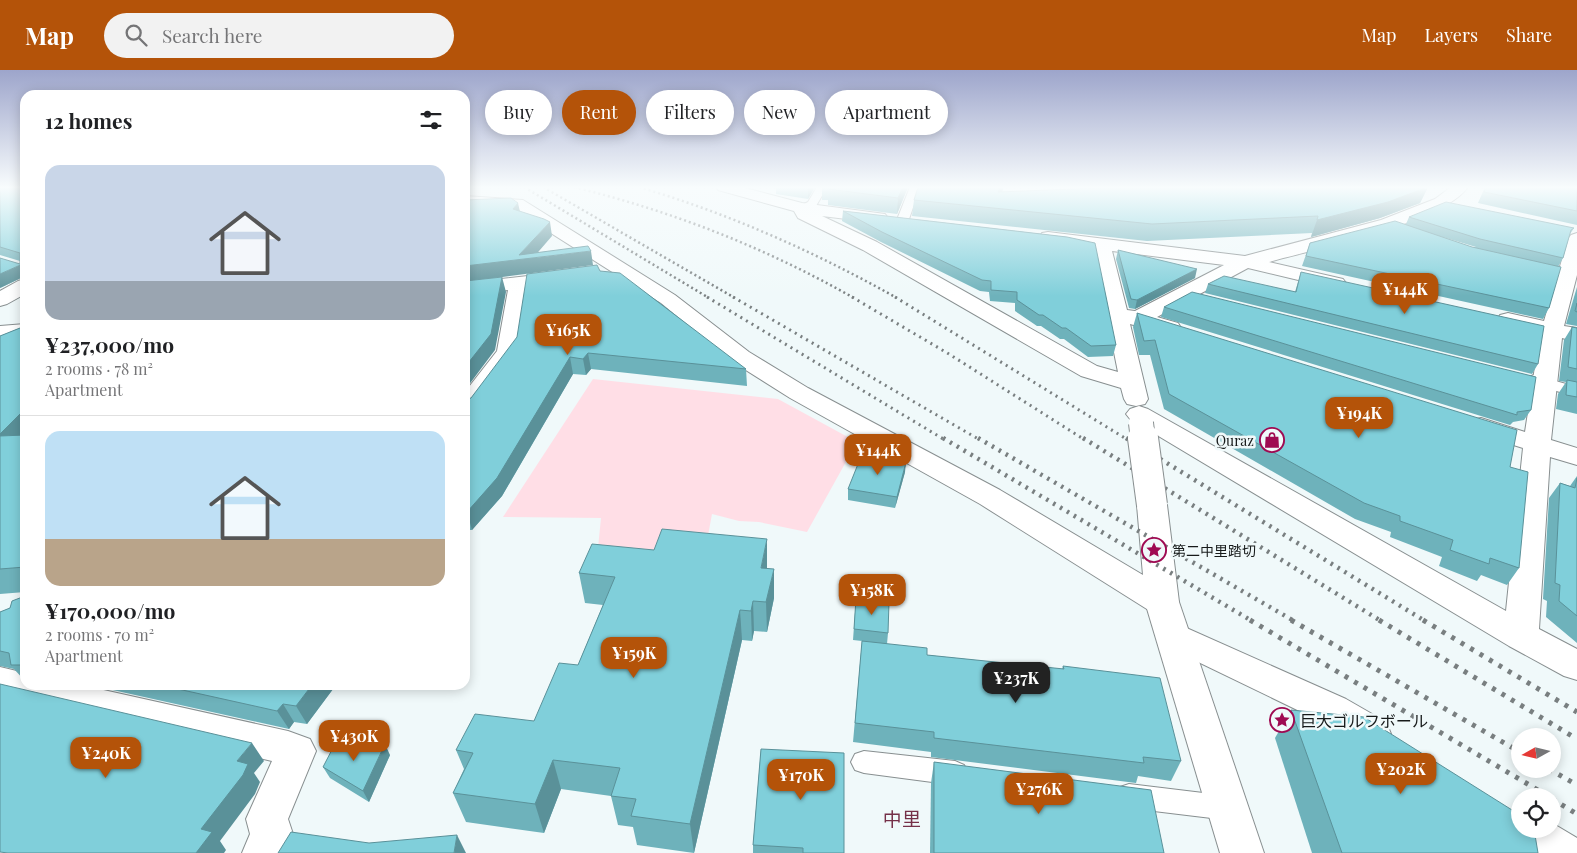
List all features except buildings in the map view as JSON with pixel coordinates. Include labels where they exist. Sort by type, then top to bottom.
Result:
[{"type":"street","points":[[548,224],[668,299],[741,357],[799,393],[990,497],[1168,618],[1333,710],[1398,750]]},
{"type":"street","points":[[824,224],[870,246],[1089,371],[1133,384]]},
{"type":"street","points":[[917,224],[921,224]]},
{"type":"street","points":[[1128,317],[1184,294],[1245,262],[1387,224]]},
{"type":"street","points":[[1520,636],[1537,444],[1533,380],[1565,333],[1567,275],[1574,232]]},
{"type":"street","points":[[1035,236],[1245,262],[1350,286]]},
{"type":"street","points":[[1101,243],[1128,317],[1133,384],[1140,418],[1168,618],[1242,853]]},
{"type":"street","points":[[470,288],[622,270]]},
{"type":"street","points":[[470,402],[508,352],[519,283]]},
{"type":"street","points":[[0,300],[20,289]]},
{"type":"street","points":[[1485,315],[1565,333]]},
{"type":"street","points":[[1128,317],[1194,336]]},
{"type":"street","points":[[0,333],[20,331]]},
{"type":"street","points":[[1140,418],[1520,636],[1577,666]]},
{"type":"street","points":[[1463,421],[1577,457]]},
{"type":"street","points":[[0,682],[20,687]]},
{"type":"street","points":[[35,690],[296,751],[267,819],[272,834],[264,853]]},
{"type":"street","points":[[1538,838],[1562,853]]},
{"type":"lane","points":[[1387,224],[1405,230]]},
{"type":"lane","points":[[1184,294],[1207,300]]},
{"type":"lane","points":[[1533,380],[1577,392]]},
{"type":"lane","points":[[864,762],[982,777]]},
{"type":"lane","points":[[1110,793],[1228,808]]},
{"type":"shaded area","points":[[593,379],[778,399],[857,442],[807,532],[759,522],[739,521],[712,514],[704,557],[597,558],[601,518],[503,517]]},
{"type":"railway","points":[[585,224],[709,298]]},
{"type":"railway","points":[[606,224],[735,298]]},
{"type":"railway","points":[[693,224],[752,247],[854,298]]},
{"type":"railway","points":[[743,224],[835,265],[897,298]]},
{"type":"railway","points":[[707,297],[945,440]]},
{"type":"railway","points":[[733,297],[980,440]]},
{"type":"railway","points":[[852,297],[949,354],[1085,440]]},
{"type":"railway","points":[[895,297],[1128,440]]},
{"type":"railway","points":[[943,438],[1252,621]]},
{"type":"railway","points":[[978,438],[1294,621]]},
{"type":"railway","points":[[1083,438],[1381,621]]},
{"type":"railway","points":[[1126,438],[1425,621]]},
{"type":"railway","points":[[1250,620],[1534,788]]},
{"type":"railway","points":[[1291,620],[1511,747]]},
{"type":"railway","points":[[1379,620],[1577,739]]},
{"type":"railway","points":[[1423,620],[1577,712]]},
{"type":"railway","points":[[1561,776],[1577,785]]},
{"type":"railway","points":[[1561,804],[1577,814]]},
{"type":"place","name":"Quraz","points":[[1272,440]]},
{"type":"place","name":"第二中里踏切","points":[[1154,550]]},
{"type":"place","name":"巨大ゴルフボール","points":[[1282,720]]},
{"type":"district","name":"中里","points":[[902,818]]}]
